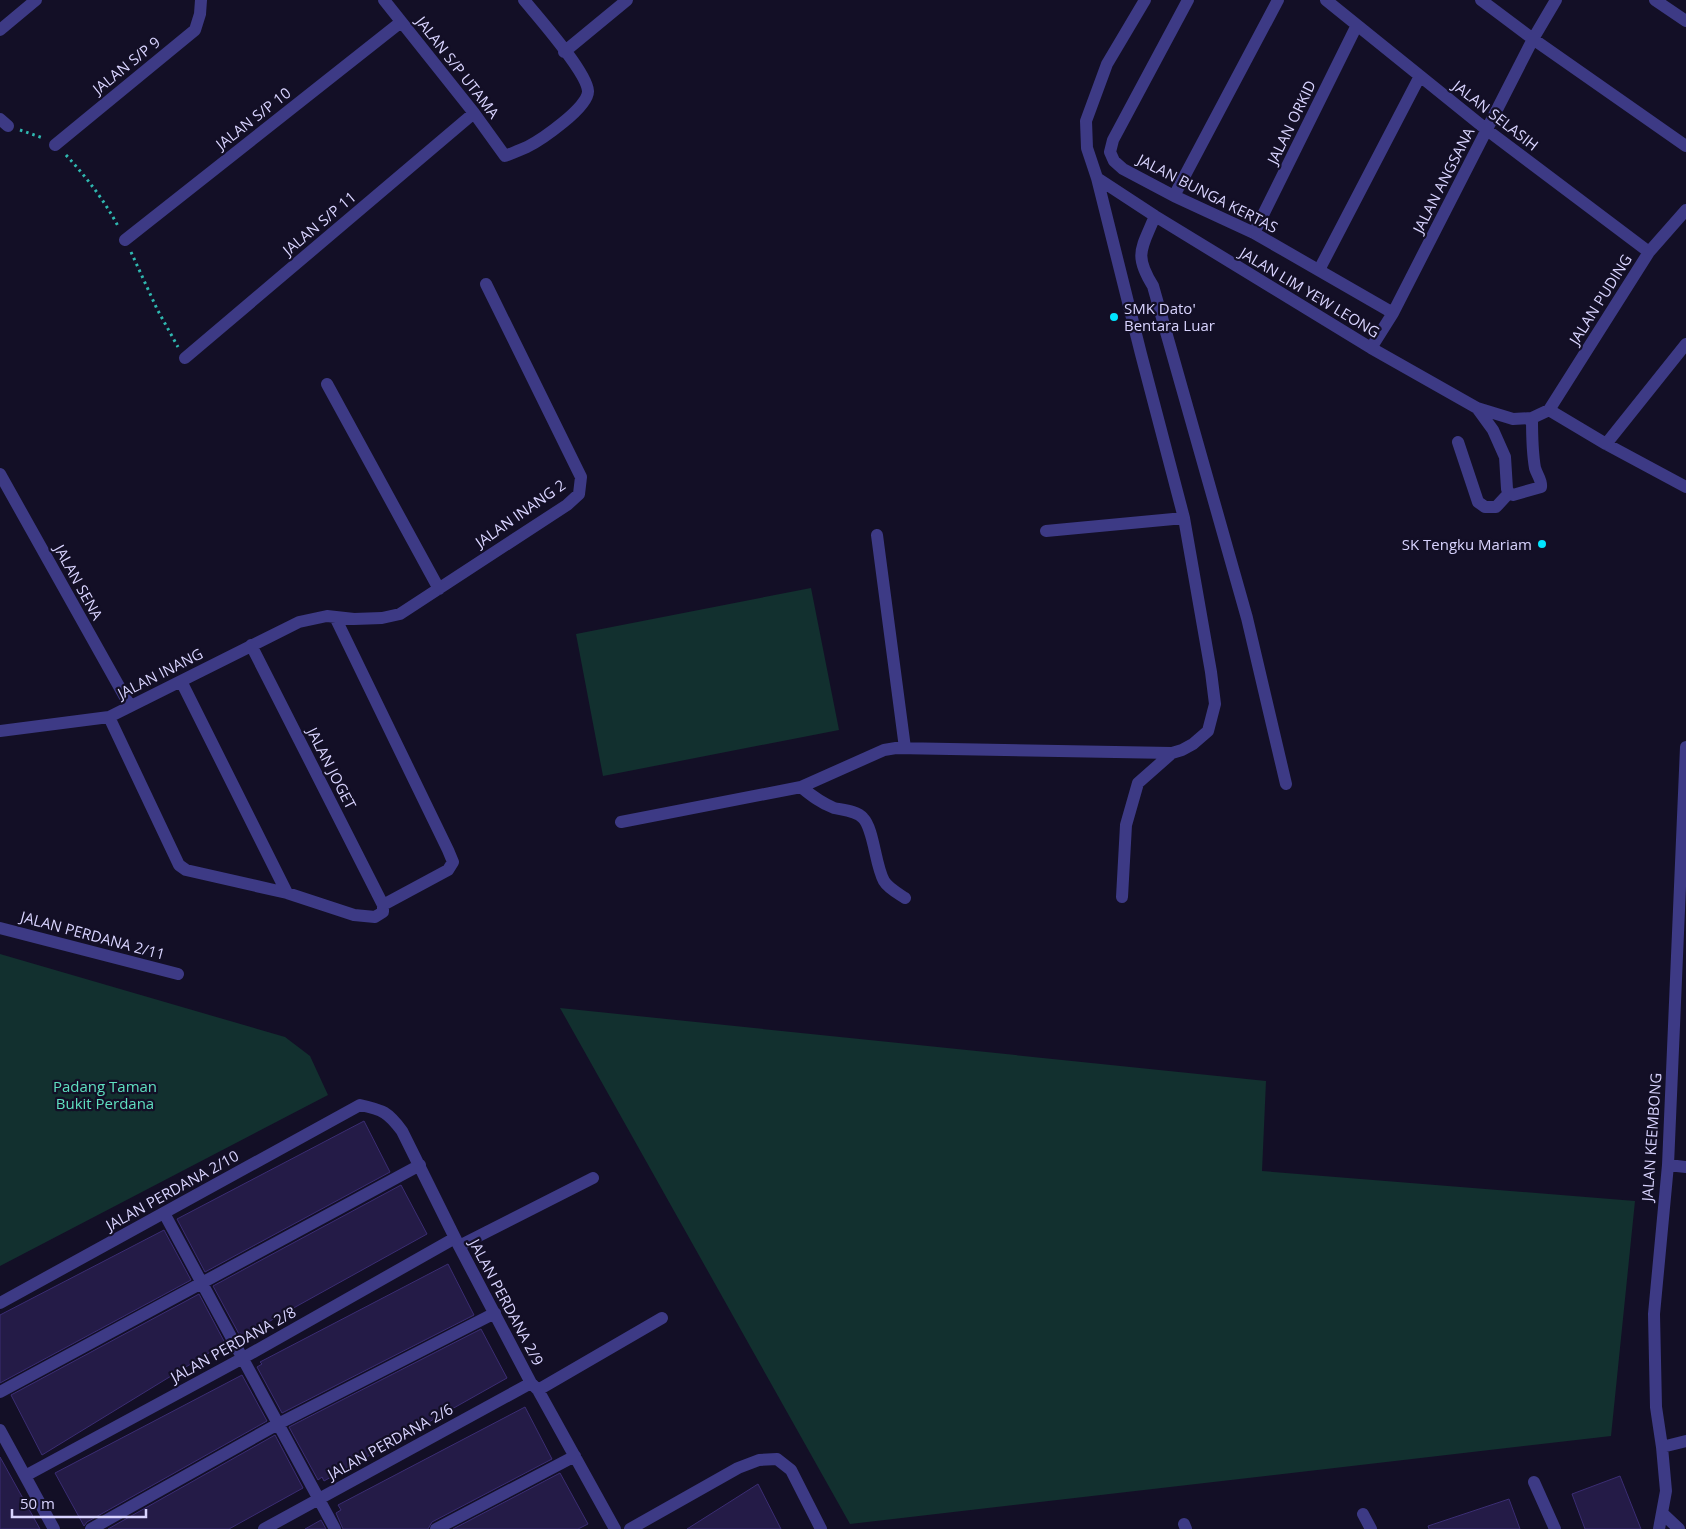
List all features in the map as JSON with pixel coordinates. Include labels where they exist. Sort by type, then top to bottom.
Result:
[{"type":"street","points":[[0,30],[36,0]]},
{"type":"street","name":"JALAN S/P 9","points":[[55,144],[194,30],[200,14],[201,0]]},
{"type":"street","name":"JALAN S/P UTAMA","points":[[384,0],[474,113],[505,156],[527,147],[551,132],[586,101],[588,93],[586,83],[564,52]]},
{"type":"street","points":[[526,1],[564,52],[627,0]]},
{"type":"street","points":[[621,822],[801,787],[884,750],[905,748],[1172,753],[1193,744],[1208,731],[1215,704],[1184,518],[1097,178],[1087,148],[1086,120],[1107,64],[1145,0]]},
{"type":"street","name":"JALAN BUNGA KERTAS","points":[[1188,0],[1113,140],[1110,152],[1114,161],[1123,169],[1174,196],[1254,233],[1393,313]]},
{"type":"street","points":[[1174,196],[1278,0]]},
{"type":"street","name":"JALAN SELASIH","points":[[1326,0],[1487,130],[1649,252]]},
{"type":"street","points":[[1481,0],[1533,39],[1686,146]]},
{"type":"street","name":"JALAN ANGSANA","points":[[1371,348],[1393,313],[1533,39],[1556,0]]},
{"type":"street","points":[[1655,0],[1686,21]]},
{"type":"street","name":"JALAN S/P 10","points":[[125,240],[402,22]]},
{"type":"street","name":"JALAN ORKID","points":[[1254,233],[1357,25]]},
{"type":"street","points":[[1320,270],[1420,76]]},
{"type":"street","name":"JALAN S/P 11","points":[[185,358],[474,113]]},
{"type":"street","name":"JALAN LIM YEW LEONG","points":[[1097,178],[1155,216],[1371,348],[1477,408],[1513,419],[1532,418],[1549,410]]},
{"type":"street","name":"JALAN PUDING","points":[[1549,410],[1649,252],[1686,210]]},
{"type":"street","points":[[1155,216],[1140,254],[1141,264],[1152,286],[1244,608],[1286,784]]},
{"type":"street","name":"JALAN INANG 2","points":[[331,616],[354,620],[382,618],[400,614],[542,519],[567,505],[579,494],[581,476],[486,284]]},
{"type":"street","points":[[1606,444],[1686,344]]},
{"type":"street","points":[[327,384],[439,589]]},
{"type":"street","points":[[1477,408],[1493,430],[1505,457],[1507,489],[1509,493]]},
{"type":"street","points":[[1549,410],[1606,444],[1686,487]]},
{"type":"street","points":[[1509,493],[1513,495],[1541,487],[1531,444],[1532,418]]},
{"type":"street","points":[[1458,442],[1478,502],[1485,507],[1496,507],[1509,493]]},
{"type":"street","name":"JALAN SENA","points":[[0,474],[5,494],[130,706]]},
{"type":"street","points":[[1046,531],[1184,518]]},
{"type":"street","points":[[878,535],[905,748]]},
{"type":"street","points":[[109,717],[179,865],[186,870],[287,893],[354,915],[375,917],[383,912],[383,905],[448,870],[452,862],[448,850],[331,616]]},
{"type":"street","name":"JALAN INANG","points":[[0,731],[109,717],[299,622],[331,616]]},
{"type":"street","name":"JALAN JOGET","points":[[251,645],[383,905]]},
{"type":"street","points":[[181,681],[287,893]]},
{"type":"street","name":"JALAN KEEMBONG","points":[[1659,1529],[1666,1491],[1656,1407],[1654,1314],[1668,1165],[1686,746]]},
{"type":"street","points":[[1122,897],[1126,825],[1138,783],[1172,753]]},
{"type":"street","points":[[801,787],[816,800],[864,818],[872,836],[876,860],[885,883],[905,898]]},
{"type":"street","name":"JALAN PERDANA 2/11","points":[[0,928],[178,974]]},
{"type":"street","name":"JALAN PERDANA 2/9","points":[[360,1105],[379,1109],[392,1117],[402,1131],[457,1242],[615,1529]]},
{"type":"street","name":"JALAN PERDANA 2/10","points":[[0,1303],[360,1105]]},
{"type":"street","points":[[0,1392],[420,1165]]},
{"type":"street","points":[[1668,1165],[1686,1167]]},
{"type":"street","name":"JALAN PERDANA 2/8","points":[[25,1476],[457,1242],[593,1178]]},
{"type":"street","points":[[164,1213],[335,1529]]},
{"type":"street","points":[[91,1529],[278,1424],[496,1313]]},
{"type":"street","name":"JALAN PERDANA 2/6","points":[[264,1529],[662,1318]]},
{"type":"street","points":[[0,1430],[54,1529]]},
{"type":"street","points":[[1662,1447],[1686,1441]]},
{"type":"street","points":[[436,1529],[575,1456]]},
{"type":"street","points":[[630,1529],[738,1468],[759,1460],[777,1459],[791,1470],[821,1529]]},
{"type":"street","points":[[1534,1482],[1555,1529]]},
{"type":"street","points":[[1364,1514],[1371,1529]]},
{"type":"street","points":[[1663,1514],[1679,1529]]},
{"type":"path","points":[[4,122],[55,144],[90,183],[108,207],[157,310],[185,358]]},
{"type":"green space","points":[[811,588],[839,730],[603,776],[576,634]]},
{"type":"green space","name":"Padang Taman Bukit Perdana","points":[[0,954],[285,1037],[310,1056],[328,1095],[0,1266]]},
{"type":"green space","points":[[560,1008],[1266,1081],[1262,1171],[1635,1201],[1611,1436],[850,1524]]},
{"type":"building","points":[[364,1121],[390,1172],[205,1272],[177,1219]]},
{"type":"building","points":[[401,1185],[427,1234],[243,1336],[241,1333],[239,1334],[213,1286]]},
{"type":"building","points":[[164,1230],[191,1280],[0,1383],[0,1315]]},
{"type":"building","points":[[448,1264],[474,1315],[282,1413],[257,1367],[262,1364],[260,1362]]},
{"type":"building","points":[[199,1294],[225,1343],[42,1455],[11,1395]]},
{"type":"building","points":[[481,1329],[507,1378],[324,1481],[322,1477],[318,1480],[289,1427]]},
{"type":"building","points":[[242,1375],[267,1421],[87,1522],[84,1526],[55,1473]]},
{"type":"building","points":[[525,1407],[552,1459],[432,1522],[428,1529],[343,1529],[336,1513],[341,1510],[338,1505]]},
{"type":"building","points":[[275,1435],[303,1488],[229,1529],[108,1529]]},
{"type":"building","points":[[0,1457],[40,1529],[0,1529]]},
{"type":"building","points":[[560,1473],[588,1524],[578,1529],[453,1529]]},
{"type":"building","points":[[1620,1476],[1641,1529],[1585,1529],[1572,1494]]},
{"type":"building","points":[[758,1484],[781,1529],[687,1529]]},
{"type":"building","points":[[1509,1499],[1520,1529],[1429,1529],[1428,1526]]},
{"type":"building","points":[[321,1520],[326,1529],[305,1529]]},
{"type":"place","name":"SMK Dato' Bentara Luar","points":[[1114,317]]},
{"type":"place","name":"SK Tengku Mariam","points":[[1542,544]]}]
